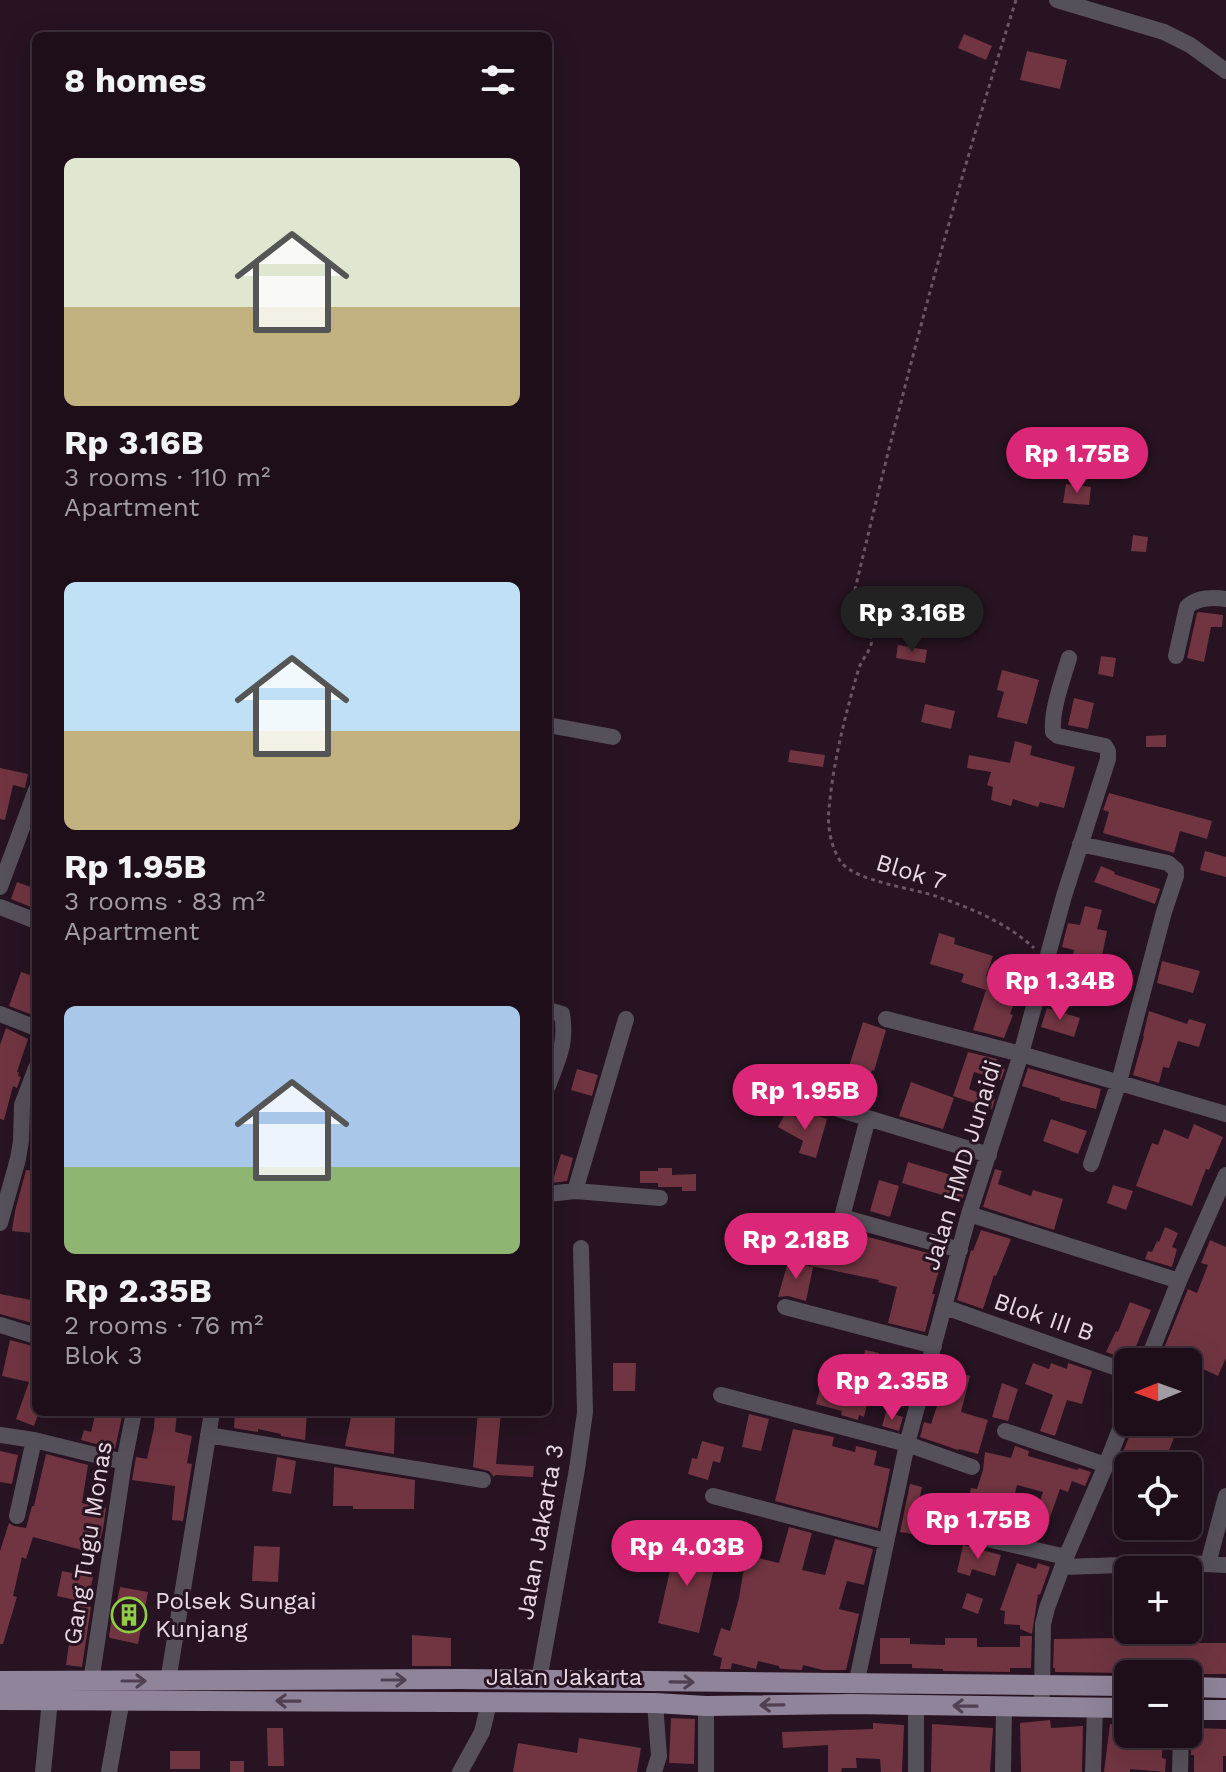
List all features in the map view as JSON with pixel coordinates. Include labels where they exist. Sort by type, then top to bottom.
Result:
[{"type":"main road","name":"Jalan Jakarta","points":[[0,1700],[122,1699],[237,1691],[539,1680],[1114,1686]]},
{"type":"main road","name":"Jalan Jakarta","points":[[0,1681],[168,1681],[237,1691],[489,1703],[1114,1708]]},
{"type":"main road","points":[[1202,1687],[1226,1688]]},
{"type":"main road","points":[[1202,1710],[1226,1710]]},
{"type":"street","points":[[1057,0],[1164,32],[1190,45],[1226,71]]},
{"type":"street","points":[[1176,656],[1187,607],[1200,599],[1226,599]]},
{"type":"street","name":"Jalan HMD Junaidi","points":[[856,1685],[907,1444],[969,1214],[1021,1054],[1064,896],[1108,759],[1105,746],[1058,736],[1053,732],[1059,691],[1069,658]]},
{"type":"street","points":[[552,726],[613,737]]},
{"type":"street","points":[[0,887],[32,801]]},
{"type":"street","points":[[1080,844],[1168,863],[1176,870],[1119,1082],[1091,1164]]},
{"type":"street","points":[[0,907],[32,919]]},
{"type":"street","points":[[552,1011],[562,1014],[564,1042],[552,1075]]},
{"type":"street","points":[[0,1014],[32,1026]]},
{"type":"street","points":[[575,1191],[626,1019]]},
{"type":"street","points":[[886,1019],[1021,1054],[1226,1114]]},
{"type":"street","points":[[0,1223],[28,1132],[22,1105],[32,1079]]},
{"type":"street","points":[[838,1109],[989,1155]]},
{"type":"street","points":[[868,1118],[842,1217],[960,1250]]},
{"type":"street","points":[[1153,1348],[1226,1175]]},
{"type":"street","points":[[552,1194],[575,1191],[660,1198]]},
{"type":"street","points":[[969,1214],[1179,1281]]},
{"type":"street","name":"Jalan Jakarta 3","points":[[539,1680],[585,1412],[581,1248]]},
{"type":"street","points":[[785,1307],[934,1346]]},
{"type":"street","name":"Blok III B","points":[[945,1307],[1114,1367]]},
{"type":"street","points":[[0,1325],[32,1335]]},
{"type":"street","points":[[721,1395],[907,1444],[972,1467]]},
{"type":"street","name":"Gang Tugu Monas","points":[[91,1682],[133,1416]]},
{"type":"street","points":[[168,1681],[211,1416]]},
{"type":"street","points":[[1005,1431],[1106,1465]]},
{"type":"street","points":[[0,1435],[124,1462]]},
{"type":"street","points":[[208,1435],[483,1480]]},
{"type":"street","points":[[1043,1706],[1043,1624],[1052,1594],[1117,1436]]},
{"type":"street","points":[[17,1516],[34,1440]]},
{"type":"street","points":[[713,1496],[885,1541]]},
{"type":"street","points":[[1208,1564],[1226,1496]]},
{"type":"street","points":[[961,1533],[1065,1562],[1226,1565]]},
{"type":"street","points":[[109,1772],[122,1699]]},
{"type":"street","points":[[43,1772],[50,1700]]},
{"type":"street","points":[[460,1772],[482,1732],[489,1703]]},
{"type":"street","points":[[654,1772],[659,1756],[655,1703]]},
{"type":"street","points":[[916,1705],[916,1772]]},
{"type":"street","points":[[706,1706],[706,1772]]},
{"type":"street","points":[[1003,1772],[1004,1707]]},
{"type":"street","points":[[1093,1772],[1095,1707]]},
{"type":"street","points":[[1180,1772],[1181,1748]]},
{"type":"path","name":"Blok 7","points":[[1016,0],[934,279],[851,606],[853,619],[872,638],[872,645],[859,666],[847,710],[828,823],[841,862],[849,869],[873,880],[938,897],[982,915],[1024,939],[1047,960]]},
{"type":"building","points":[[964,34],[992,46],[986,60],[958,48]]},
{"type":"building","points":[[1027,51],[1067,60],[1060,89],[1020,80]]},
{"type":"building","points":[[1066,484],[1091,487],[1089,505],[1063,503]]},
{"type":"building","points":[[1133,535],[1148,537],[1146,552],[1131,551]]},
{"type":"building","points":[[1199,612],[1223,615],[1222,627],[1211,627],[1204,662],[1187,658]]},
{"type":"building","points":[[898,645],[927,650],[925,663],[896,658]]},
{"type":"building","points":[[1101,656],[1116,658],[1113,677],[1098,674]]},
{"type":"building","points":[[1002,670],[1039,680],[1027,724],[997,717],[1004,692],[997,690]]},
{"type":"building","points":[[1074,698],[1094,703],[1088,729],[1068,725]]},
{"type":"building","points":[[925,704],[955,711],[951,729],[921,722]]},
{"type":"building","points":[[1166,735],[1166,747],[1146,747],[1146,736]]},
{"type":"building","points":[[1015,741],[1032,746],[1030,755],[1075,767],[1064,808],[1040,802],[1038,807],[1013,799],[1011,806],[991,800],[993,787],[987,785],[991,772],[967,768],[969,755],[1010,763]]},
{"type":"building","points":[[790,750],[825,755],[823,767],[788,762]]},
{"type":"building","points":[[0,768],[28,774],[25,788],[13,785],[5,820],[0,819]]},
{"type":"building","points":[[1109,793],[1212,821],[1207,839],[1180,831],[1174,853],[1103,833],[1109,812],[1103,810]]},
{"type":"building","points":[[1205,851],[1226,857],[1226,877],[1200,870]]},
{"type":"building","points":[[1101,866],[1114,874],[1160,889],[1155,904],[1094,882]]},
{"type":"building","points":[[17,882],[32,888],[32,907],[11,899]]},
{"type":"building","points":[[1085,906],[1102,910],[1097,929],[1107,931],[1102,956],[1097,954],[1091,976],[1069,970],[1074,950],[1062,947],[1068,923],[1080,925]]},
{"type":"building","points":[[939,933],[955,938],[954,944],[993,956],[986,976],[1020,988],[1004,1038],[973,1030],[986,990],[961,982],[964,974],[930,964]]},
{"type":"building","points":[[1162,961],[1200,971],[1193,993],[1157,983]]},
{"type":"building","points":[[21,972],[32,976],[30,1014],[9,1006]]},
{"type":"building","points":[[1047,1008],[1080,1018],[1074,1037],[1041,1027]]},
{"type":"building","points":[[1149,1011],[1187,1024],[1189,1019],[1206,1024],[1199,1047],[1178,1041],[1169,1068],[1163,1067],[1159,1083],[1133,1075]]},
{"type":"building","points":[[863,1022],[886,1030],[861,1105],[839,1098]]},
{"type":"building","points":[[6,1028],[28,1039],[17,1072],[21,1077],[17,1088],[13,1086],[4,1120],[0,1119],[0,1045]]},
{"type":"building","points":[[968,1052],[997,1059],[995,1063],[999,1064],[998,1067],[1005,1069],[1001,1080],[974,1072],[969,1089],[995,1099],[992,1109],[953,1096]]},
{"type":"building","points":[[1028,1068],[1101,1089],[1096,1109],[1022,1086]]},
{"type":"building","points":[[577,1069],[598,1075],[592,1096],[571,1090]]},
{"type":"building","points":[[911,1082],[954,1098],[943,1129],[899,1116]]},
{"type":"building","points":[[786,1112],[809,1124],[812,1114],[827,1119],[816,1158],[799,1153],[803,1141],[778,1127]]},
{"type":"building","points":[[1051,1119],[1087,1131],[1078,1154],[1043,1141]]},
{"type":"building","points":[[1194,1124],[1223,1137],[1192,1206],[1136,1186],[1152,1143],[1158,1145],[1164,1129],[1188,1139]]},
{"type":"building","points":[[561,1154],[573,1158],[567,1181],[552,1183]]},
{"type":"building","points":[[908,1162],[968,1180],[962,1201],[902,1183]]},
{"type":"building","points":[[658,1168],[672,1168],[672,1175],[696,1174],[696,1191],[682,1191],[682,1187],[658,1187],[658,1183],[640,1183],[640,1171],[658,1171]]},
{"type":"building","points":[[995,1169],[1002,1171],[998,1184],[1031,1196],[1033,1190],[1063,1199],[1054,1230],[983,1207]]},
{"type":"building","points":[[26,1170],[32,1171],[32,1233],[12,1231]]},
{"type":"building","points":[[879,1180],[899,1186],[890,1217],[870,1211]]},
{"type":"building","points":[[1113,1185],[1133,1191],[1126,1210],[1107,1203]]},
{"type":"building","points":[[821,1221],[943,1257],[925,1332],[888,1323],[897,1287],[879,1280],[811,1266]]},
{"type":"building","points":[[1165,1227],[1178,1233],[1172,1247],[1177,1249],[1172,1267],[1145,1259],[1148,1251],[1152,1252],[1159,1242]]},
{"type":"building","points":[[981,1230],[1011,1239],[994,1275],[983,1309],[957,1300],[971,1250]]},
{"type":"building","points":[[1210,1240],[1226,1247],[1226,1358],[1218,1376],[1202,1369],[1202,1348],[1164,1348],[1188,1289],[1197,1293],[1208,1265],[1201,1263]]},
{"type":"building","points":[[788,1262],[813,1267],[806,1301],[788,1296],[778,1297]]},
{"type":"building","points":[[0,1294],[32,1300],[32,1323],[0,1314]]},
{"type":"building","points":[[1130,1302],[1151,1310],[1135,1348],[1114,1348],[1114,1355],[1106,1352]]},
{"type":"building","points":[[10,1340],[32,1346],[32,1416],[38,1416],[34,1426],[16,1419],[29,1382],[2,1376]]},
{"type":"building","points":[[865,1350],[879,1353],[877,1361],[914,1371],[909,1391],[872,1382],[864,1417],[859,1415],[858,1420],[841,1415],[842,1411],[816,1404],[824,1373],[859,1381]]},
{"type":"building","points":[[613,1363],[636,1363],[635,1391],[613,1391]]},
{"type":"building","points":[[1033,1363],[1049,1369],[1051,1363],[1067,1369],[1068,1363],[1092,1371],[1082,1404],[1067,1400],[1055,1436],[1040,1431],[1053,1395],[1025,1384]]},
{"type":"building","points":[[949,1370],[970,1376],[961,1412],[988,1420],[978,1454],[920,1437],[924,1422],[931,1424]]},
{"type":"building","points":[[1002,1383],[1018,1389],[1008,1421],[992,1417]]},
{"type":"building","points":[[886,1412],[903,1417],[899,1431],[882,1426]]},
{"type":"building","points":[[749,1414],[769,1419],[761,1451],[742,1447]]},
{"type":"building","points":[[95,1416],[122,1416],[115,1449],[81,1440],[84,1430],[91,1432]]},
{"type":"building","points":[[155,1416],[177,1416],[175,1432],[192,1436],[187,1463],[192,1464],[183,1521],[172,1520],[175,1486],[132,1480],[136,1457],[147,1459]]},
{"type":"building","points":[[235,1416],[307,1416],[305,1440],[258,1429],[258,1432],[234,1428]]},
{"type":"building","points":[[351,1416],[395,1417],[394,1454],[345,1446]]},
{"type":"building","points":[[478,1416],[501,1416],[496,1464],[534,1466],[533,1477],[494,1477],[489,1471],[473,1467]]},
{"type":"building","points":[[793,1429],[834,1437],[832,1446],[855,1452],[856,1446],[877,1451],[874,1465],[890,1469],[878,1528],[775,1501]]},
{"type":"building","points":[[1129,1436],[1175,1436],[1168,1452],[1123,1452]]},
{"type":"building","points":[[702,1441],[724,1447],[720,1463],[713,1461],[708,1480],[688,1474],[692,1458],[697,1459]]},
{"type":"building","points":[[1015,1446],[1029,1451],[1028,1456],[1091,1472],[1085,1486],[1072,1481],[1068,1492],[1060,1489],[1043,1537],[1029,1532],[1043,1492],[1017,1485],[1007,1526],[987,1521],[989,1513],[967,1507],[971,1488],[977,1489],[985,1452],[1011,1458]]},
{"type":"building","points":[[0,1451],[18,1455],[12,1484],[0,1482]]},
{"type":"building","points":[[46,1454],[88,1465],[82,1503],[106,1508],[97,1554],[33,1537],[26,1559],[22,1557],[13,1596],[17,1597],[3,1644],[0,1644],[0,1551],[9,1523],[26,1528]]},
{"type":"building","points":[[277,1457],[296,1461],[291,1494],[272,1491]]},
{"type":"building","points":[[334,1467],[415,1480],[414,1509],[333,1506]]},
{"type":"building","points":[[910,1484],[922,1487],[912,1534],[900,1532]]},
{"type":"building","points":[[789,1527],[812,1533],[802,1570],[825,1575],[835,1539],[873,1549],[864,1585],[847,1581],[839,1609],[859,1614],[846,1670],[823,1670],[803,1665],[802,1670],[782,1669],[758,1661],[756,1669],[732,1663],[731,1669],[720,1669],[722,1658],[713,1655],[721,1628],[730,1631],[746,1555],[779,1563]]},
{"type":"building","points":[[671,1541],[706,1548],[704,1561],[715,1564],[699,1633],[658,1623],[674,1553],[669,1552]]},
{"type":"building","points":[[963,1545],[1001,1555],[995,1576],[972,1569],[970,1576],[957,1572]]},
{"type":"building","points":[[254,1546],[280,1547],[278,1582],[252,1581]]},
{"type":"building","points":[[1017,1563],[1036,1569],[1038,1563],[1050,1567],[1038,1594],[1032,1634],[1020,1629],[1020,1625],[1004,1624],[1005,1611],[1000,1610]]},
{"type":"building","points":[[62,1571],[93,1577],[87,1606],[91,1607],[82,1667],[66,1665],[75,1600],[57,1596]]},
{"type":"building","name":"Polsek Sungai Kunjang","points":[[120,1587],[148,1592],[138,1644],[109,1636]]},
{"type":"building","points":[[967,1593],[983,1599],[978,1614],[962,1608]]},
{"type":"building","points":[[412,1635],[451,1638],[451,1666],[412,1666]]},
{"type":"building","points":[[1020,1636],[1032,1636],[1031,1668],[1010,1668],[1010,1672],[943,1671],[912,1668],[912,1664],[880,1664],[880,1638],[910,1638],[910,1644],[945,1645],[945,1638],[977,1638],[977,1647],[1020,1647]]},
{"type":"building","points":[[1114,1638],[1114,1644],[1157,1646],[1226,1643],[1226,1674],[1202,1674],[1202,1660],[1114,1660],[1114,1673],[1055,1672],[1054,1639]]},
{"type":"building","points":[[671,1718],[695,1719],[694,1764],[669,1763]]},
{"type":"building","points":[[1050,1720],[1051,1728],[1083,1726],[1082,1772],[1021,1772],[1020,1723]]},
{"type":"building","points":[[873,1723],[904,1725],[902,1772],[881,1772],[880,1759],[856,1758],[857,1768],[828,1772],[828,1745],[783,1748],[782,1732],[873,1729]]},
{"type":"building","points":[[932,1724],[993,1728],[990,1772],[931,1772]]},
{"type":"building","points":[[1110,1724],[1114,1724],[1114,1748],[1162,1748],[1162,1758],[1166,1759],[1165,1772],[1130,1769],[1130,1772],[1104,1772]]},
{"type":"building","points":[[267,1728],[283,1728],[284,1766],[268,1766]]},
{"type":"building","points":[[1202,1728],[1226,1729],[1223,1772],[1194,1772],[1194,1755],[1191,1755],[1191,1748],[1202,1748]]},
{"type":"building","points":[[579,1738],[641,1748],[637,1772],[513,1772],[518,1743],[577,1753]]},
{"type":"building","points":[[170,1751],[200,1751],[200,1769],[170,1769]]},
{"type":"building","points":[[230,1761],[244,1761],[244,1772],[230,1772]]},
{"type":"place","name":"Polsek Sungai Kunjang","points":[[129,1615]]}]
